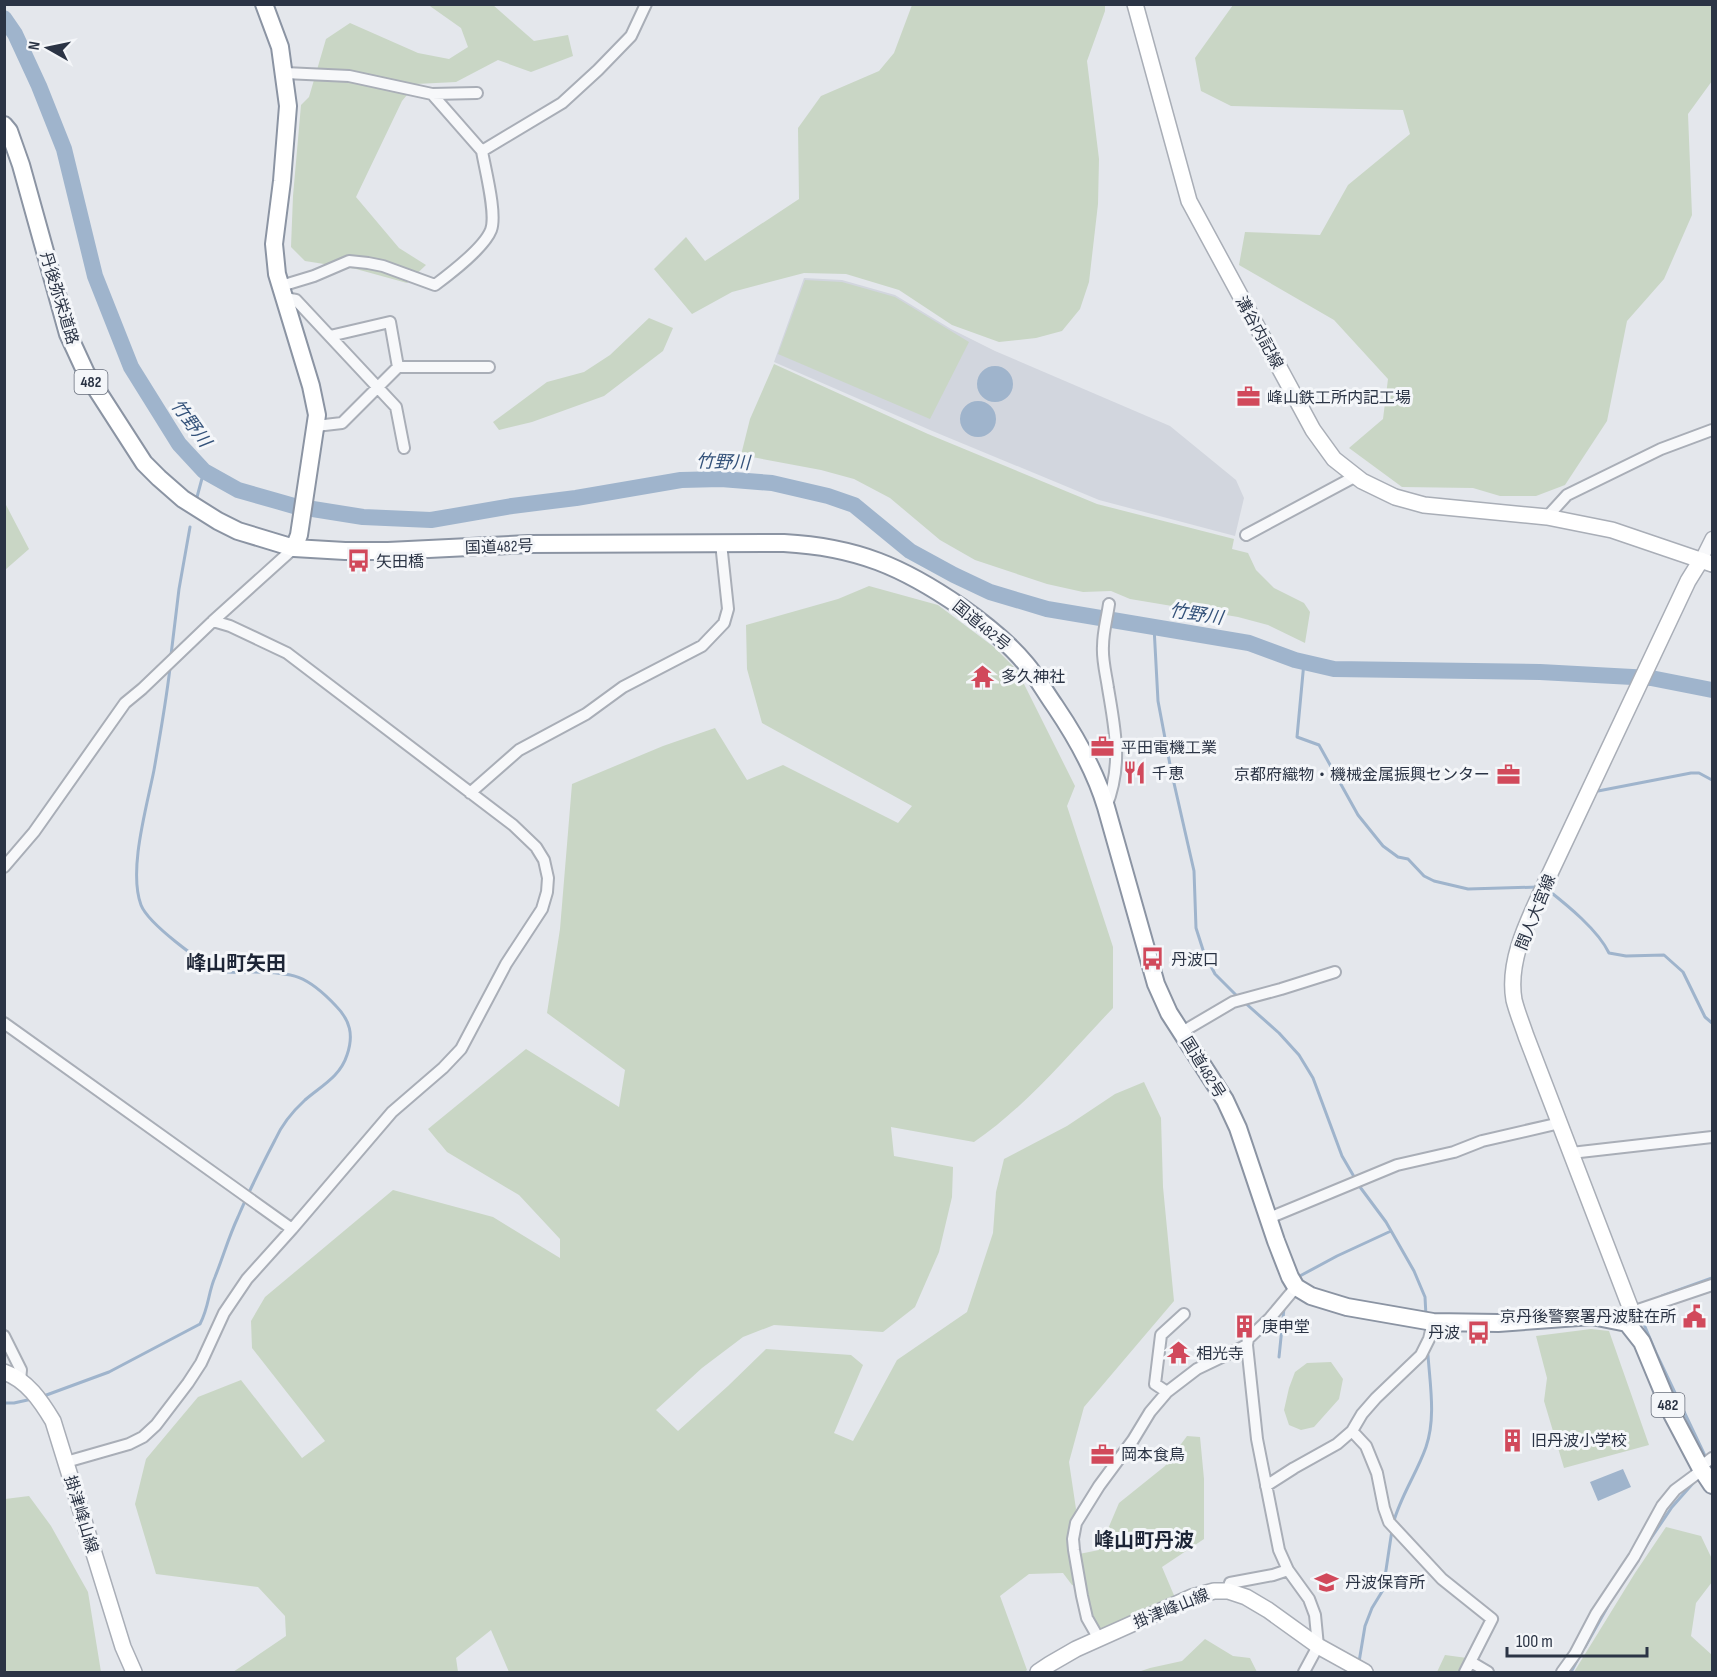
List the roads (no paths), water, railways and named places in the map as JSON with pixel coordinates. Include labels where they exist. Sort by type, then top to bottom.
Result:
[{"type":"highway","points":[[264,4],[280,47],[288,106],[274,244],[277,274],[311,386],[317,415],[296,541]]},
{"type":"highway","name":"丹後弥栄道路","points":[[4,125],[9,131],[21,165],[68,334],[86,373],[144,463],[183,499],[218,521],[238,531],[296,541]]},
{"type":"highway","name":"国道482号","points":[[296,541],[345,551],[528,544],[784,543],[835,548],[890,565],[923,582],[986,625],[1027,665],[1076,737],[1102,792],[1156,984],[1169,1013],[1225,1100],[1238,1128],[1290,1276],[1296,1287]]},
{"type":"highway","points":[[1296,1287],[1311,1296],[1347,1307],[1433,1322],[1498,1323],[1592,1316],[1630,1317]]},
{"type":"highway","name":"482","points":[[1630,1317],[1672,1414],[1705,1465],[1713,1485]]},
{"type":"main road","name":"溝谷内記線","points":[[1135,4],[1189,201],[1313,430],[1334,459],[1362,481],[1395,497],[1424,505],[1547,517],[1612,530],[1707,562]]},
{"type":"main road","name":"間人大宮線","points":[[1630,1317],[1514,1000],[1514,976],[1524,930],[1688,581],[1707,562]]},
{"type":"main road","name":"掛津峰山線","points":[[4,1372],[20,1380],[38,1398],[53,1421],[123,1647],[134,1672]]},
{"type":"main road","name":"掛津峰山線","points":[[1038,1672],[1067,1654],[1192,1596],[1214,1591],[1228,1591],[1246,1597],[1318,1646],[1360,1670]]},
{"type":"street","points":[[482,151],[562,103],[631,36],[646,4]]},
{"type":"street","points":[[285,73],[349,76],[432,94],[477,93]]},
{"type":"street","points":[[283,292],[349,261],[383,266],[435,285],[483,242],[491,229],[493,217],[482,151],[432,94]]},
{"type":"street","points":[[283,292],[296,300],[396,407],[404,448]]},
{"type":"street","points":[[330,336],[390,322],[398,367]]},
{"type":"street","points":[[315,426],[342,423],[398,367],[489,367]]},
{"type":"street","points":[[1547,517],[1567,495],[1661,449],[1713,430]]},
{"type":"street","points":[[1246,534],[1356,476]]},
{"type":"street","points":[[1707,562],[1713,538]]},
{"type":"street","points":[[4,867],[34,832],[124,703],[142,689],[296,541]]},
{"type":"street","points":[[470,793],[519,750],[586,714],[623,687],[702,646],[724,623],[728,609],[721,543]]},
{"type":"street","points":[[1106,807],[1111,795],[1117,762],[1117,735],[1102,645],[1109,604]]},
{"type":"street","points":[[66,1462],[129,1444],[143,1437],[156,1425],[201,1363],[224,1313],[247,1279],[292,1230],[392,1112],[443,1068],[461,1049],[506,964],[542,909],[547,892],[548,878],[544,860],[536,847],[513,825],[287,653],[230,626],[213,621]]},
{"type":"street","points":[[1182,1032],[1233,1002],[1335,972]]},
{"type":"street","points":[[4,1023],[292,1230]]},
{"type":"street","points":[[1269,1218],[1397,1165],[1454,1152],[1482,1141],[1560,1123]]},
{"type":"street","points":[[1571,1153],[1713,1137]]},
{"type":"street","points":[[1630,1317],[1713,1285]]},
{"type":"street","points":[[1296,1287],[1270,1318],[1248,1339],[1247,1345],[1257,1439],[1279,1550],[1288,1570],[1309,1599],[1315,1615],[1318,1646],[1304,1672]]},
{"type":"street","points":[[1167,1392],[1155,1384],[1161,1335],[1184,1314]]},
{"type":"street","points":[[1266,1486],[1337,1444],[1352,1431],[1362,1414],[1376,1398],[1421,1355],[1429,1340],[1433,1322]]},
{"type":"street","points":[[4,1336],[21,1370],[20,1380]]},
{"type":"street","points":[[1099,1639],[1088,1618],[1082,1596],[1073,1539],[1076,1523],[1150,1412],[1167,1392],[1197,1369],[1247,1345]]},
{"type":"street","points":[[1352,1431],[1366,1446],[1377,1473],[1384,1508],[1392,1526],[1442,1579],[1492,1619],[1465,1672]]},
{"type":"street","points":[[1562,1672],[1575,1654],[1596,1614],[1634,1557],[1662,1506],[1675,1490],[1705,1465]]},
{"type":"street","points":[[1228,1591],[1230,1583],[1288,1570]]},
{"type":"street","points":[[1470,1662],[1488,1672]]},
{"type":"water","points":[[995,366],[1007,372],[1013,384],[1007,396],[995,402],[983,396],[977,384],[983,372]]},
{"type":"water","points":[[978,401],[990,407],[996,419],[990,431],[978,437],[966,431],[960,419],[966,407]]},
{"type":"water","points":[[1623,1469],[1631,1487],[1598,1501],[1590,1482]]},
{"type":"waterway","name":"竹野川","points":[[4,18],[15,34],[39,86],[64,149],[95,276],[131,367],[179,444],[204,471],[238,490],[294,506],[363,517],[431,520],[681,480],[721,479],[772,483],[828,496],[854,505],[910,551],[954,575],[990,592],[1047,609],[1249,643],[1295,660],[1334,669],[1540,672],[1651,678],[1712,690]]},
{"type":"waterway","points":[[197,497],[204,471]]},
{"type":"waterway","points":[[171,655],[190,527]]},
{"type":"waterway","points":[[1154,627],[1158,701],[1194,871],[1196,928],[1204,953],[1215,974],[1238,997]]},
{"type":"waterway","points":[[1304,662],[1297,737],[1319,745],[1358,815],[1383,846],[1398,857],[1408,859],[1424,876],[1434,881],[1468,889],[1538,887]]},
{"type":"waterway","points":[[41,1397],[109,1372],[200,1324],[232,1232],[278,1134],[296,1109],[340,1069],[349,1048],[350,1034],[345,1017],[316,988],[298,977],[289,975],[266,972],[228,972],[211,966],[188,952],[164,932],[141,905],[137,874],[140,838],[154,770],[170,668]]},
{"type":"waterway","points":[[1598,791],[1691,773],[1699,773],[1712,780]]},
{"type":"waterway","points":[[1548,890],[1590,927],[1609,953],[1626,956],[1664,955],[1683,972],[1705,1017],[1712,1023]]},
{"type":"waterway","points":[[1243,1001],[1279,1033],[1299,1055],[1313,1078],[1342,1156],[1360,1187],[1386,1222],[1414,1271],[1425,1297],[1426,1316]]},
{"type":"waterway","points":[[1298,1277],[1391,1231]]},
{"type":"waterway","points":[[1662,1300],[1662,1296],[1712,1278]]},
{"type":"waterway","points":[[1279,1357],[1284,1308]]},
{"type":"waterway","points":[[1642,1314],[1640,1315],[1657,1355],[1707,1460]]},
{"type":"waterway","points":[[1393,1524],[1429,1436],[1432,1401],[1428,1355]]},
{"type":"waterway","points":[[4,1403],[32,1399]]},
{"type":"waterway","points":[[1645,1547],[1672,1507],[1695,1481]]},
{"type":"waterway","points":[[1359,1662],[1365,1626],[1383,1590],[1392,1530]]},
{"type":"waterway","points":[[1585,1647],[1608,1606]]},
{"type":"waterway","points":[[1571,1672],[1580,1655]]},
{"type":"place","name":"峰山鉄工所内記工場","points":[[1249,397]]},
{"type":"place","name":"矢田橋","points":[[358,561]]},
{"type":"place","name":"多久神社","points":[[983,676]]},
{"type":"place","name":"平田電機工業","points":[[1103,747]]},
{"type":"place","name":"千恵","points":[[1134,773]]},
{"type":"place","name":"京都府織物・機械金属振興センター","points":[[1508,774]]},
{"type":"place","name":"丹波口","points":[[1153,959]]},
{"type":"place","name":"京丹後警察署丹波駐在所","points":[[1694,1316]]},
{"type":"place","name":"庚申堂","points":[[1244,1326]]},
{"type":"place","name":"丹波","points":[[1478,1332]]},
{"type":"place","name":"相光寺","points":[[1178,1353]]},
{"type":"place","name":"旧丹波小学校","points":[[1513,1440]]},
{"type":"place","name":"岡本食鳥","points":[[1103,1454]]},
{"type":"place","name":"丹波保育所","points":[[1327,1582]]},
{"type":"district","name":"峰山町矢田","points":[[236,963]]},
{"type":"district","name":"峰山町丹波","points":[[1144,1540]]}]
